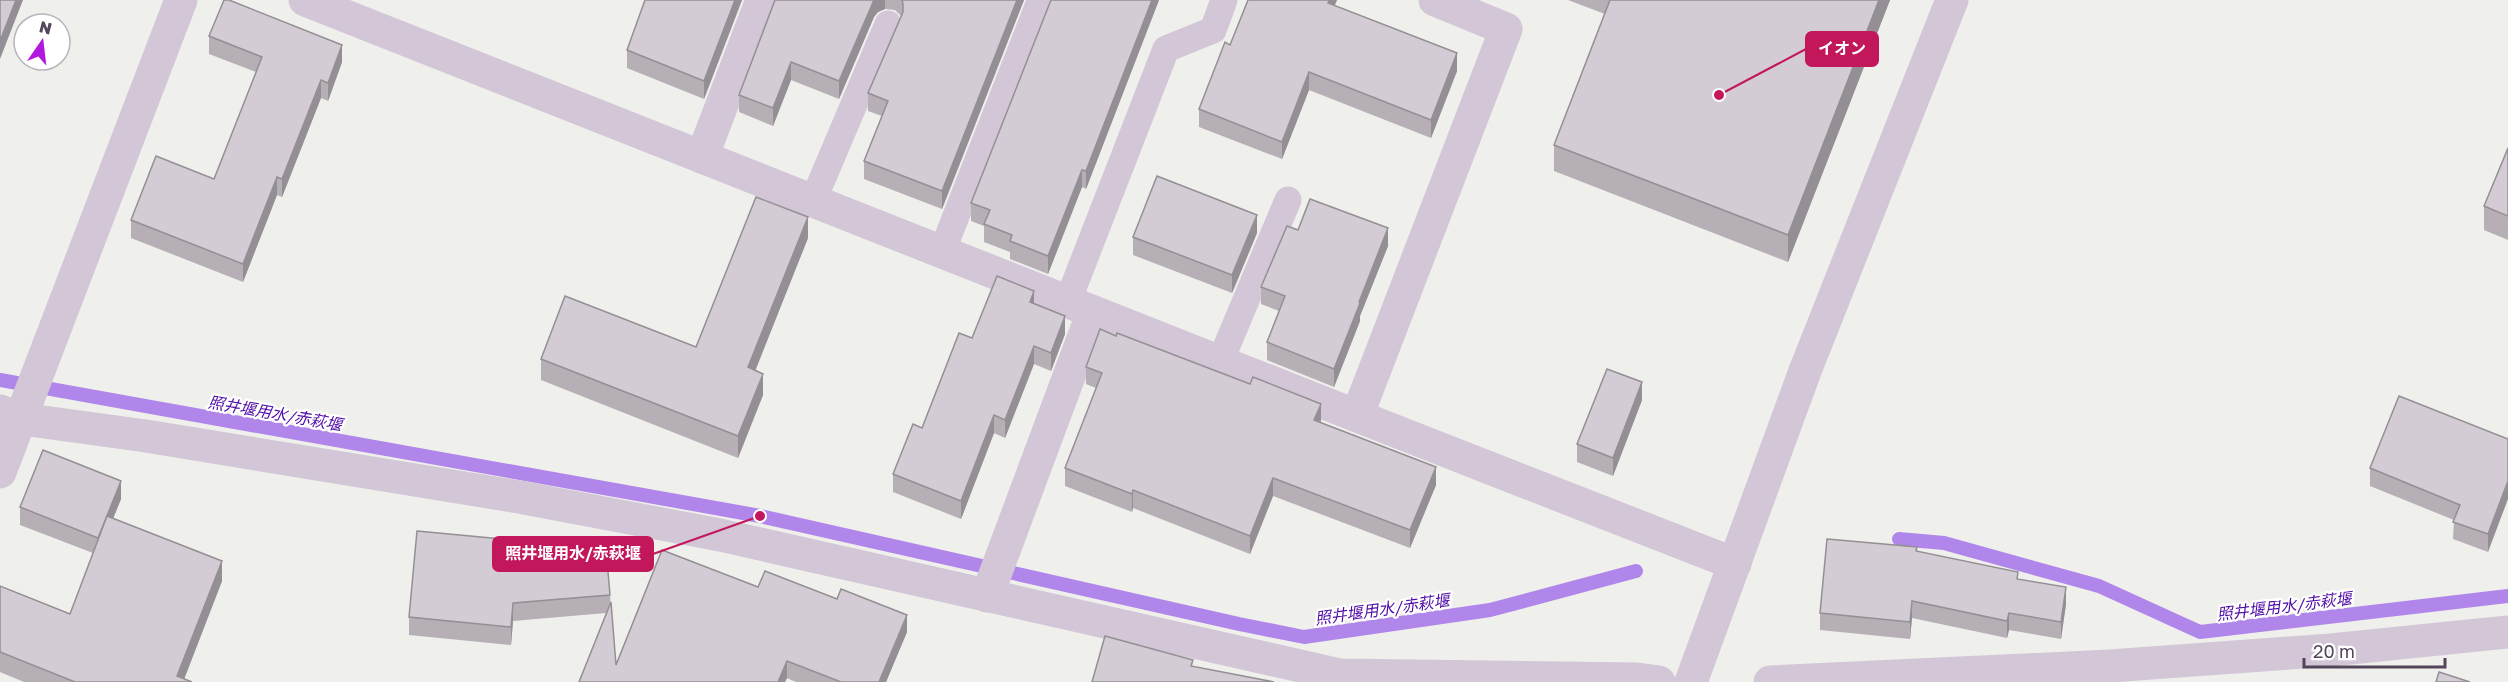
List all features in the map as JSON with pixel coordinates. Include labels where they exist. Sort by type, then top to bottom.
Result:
[{"type":"street","points":[[0,472],[11,415],[182,0]]},
{"type":"street","points":[[305,0],[1735,564]]},
{"type":"street","points":[[702,157],[762,0]]},
{"type":"street","points":[[1358,416],[1506,29],[1435,0]]},
{"type":"street","points":[[1691,682],[1805,371],[1952,0]]},
{"type":"street","points":[[987,596],[1081,307]]},
{"type":"street","points":[[11,415],[519,497],[720,535],[1340,675],[1637,679],[1659,682]]},
{"type":"street","points":[[1770,682],[2111,674],[2508,632]]},
{"type":"lane","points":[[1081,307],[1166,49],[1214,30],[1224,0]]},
{"type":"lane","points":[[942,252],[1039,4]]},
{"type":"lane","points":[[813,201],[888,24]]},
{"type":"lane","points":[[1220,362],[1288,201]]},
{"type":"building","points":[[0,0],[16,0],[0,41]]},
{"type":"building","points":[[224,0],[342,45],[328,83],[321,80],[282,179],[277,177],[243,264],[131,220],[156,156],[214,179],[262,57],[209,36]]},
{"type":"building","points":[[645,0],[735,0],[704,81],[627,50]]},
{"type":"building","points":[[775,0],[874,0],[839,81],[791,62],[773,108],[739,95]]},
{"type":"building","points":[[902,0],[1017,0],[942,191],[864,161],[888,101],[868,93],[903,12]]},
{"type":"building","points":[[1051,0],[1152,0],[1086,171],[1082,170],[1048,256],[1010,241],[1012,235],[984,224],[990,210],[971,203]]},
{"type":"building","points":[[1248,0],[1330,0],[1328,3],[1457,53],[1431,120],[1309,72],[1282,142],[1199,109],[1225,42],[1230,45]]},
{"type":"building","points":[[1610,0],[1879,0],[1788,235],[1554,145]]},
{"type":"building","points":[[2508,148],[2508,216],[2484,206]]},
{"type":"building","points":[[1157,176],[1257,215],[1232,275],[1133,237]]},
{"type":"building","points":[[756,197],[808,217],[748,367],[763,374],[738,436],[541,359],[565,296],[696,347]]},
{"type":"building","points":[[1310,199],[1388,228],[1334,369],[1267,342],[1285,296],[1261,287],[1287,226],[1298,230]]},
{"type":"building","points":[[997,276],[1034,291],[1030,302],[1065,316],[1051,353],[1034,346],[1005,420],[994,415],[961,501],[893,474],[913,424],[922,428],[959,333],[972,338]]},
{"type":"building","points":[[1100,329],[1116,336],[1117,333],[1250,384],[1253,377],[1321,404],[1314,420],[1436,467],[1410,530],[1273,478],[1250,536],[1133,490],[1132,494],[1065,468],[1102,373],[1086,367]]},
{"type":"building","points":[[1607,369],[1642,382],[1613,458],[1577,444]]},
{"type":"building","points":[[2399,396],[2508,439],[2508,481],[2488,534],[2453,522],[2460,505],[2370,468]]},
{"type":"building","points":[[43,450],[121,481],[98,538],[20,507]]},
{"type":"building","points":[[107,516],[222,561],[177,676],[192,682],[75,682],[0,652],[0,586],[70,614]]},
{"type":"building","points":[[417,531],[544,543],[605,537],[610,595],[513,603],[511,627],[409,617]]},
{"type":"building","points":[[1827,539],[1917,547],[1916,551],[2018,572],[2017,579],[2066,587],[2061,622],[2009,613],[2007,621],[1912,601],[1910,622],[1820,613]]},
{"type":"building","points":[[662,550],[758,587],[765,571],[837,599],[841,589],[907,615],[879,682],[841,682],[787,661],[778,682],[579,682],[611,602],[616,665]]},
{"type":"building","points":[[1105,636],[1193,660],[1191,666],[1274,682],[1092,682]]},
{"type":"building","points":[[2439,672],[2470,682],[2436,682]]},
{"type":"waterway","name":"照井堰用水/赤萩堰","points":[[0,380],[760,516],[1304,637],[1490,610],[1636,571]]},
{"type":"waterway","name":"照井堰用水/赤萩堰","points":[[1899,539],[1944,543],[2099,586],[2200,632],[2508,596]]},
{"type":"place","name":"イオン","points":[[1719,95]]},
{"type":"place","name":"照井堰用水/赤萩堰","points":[[760,516]]}]
